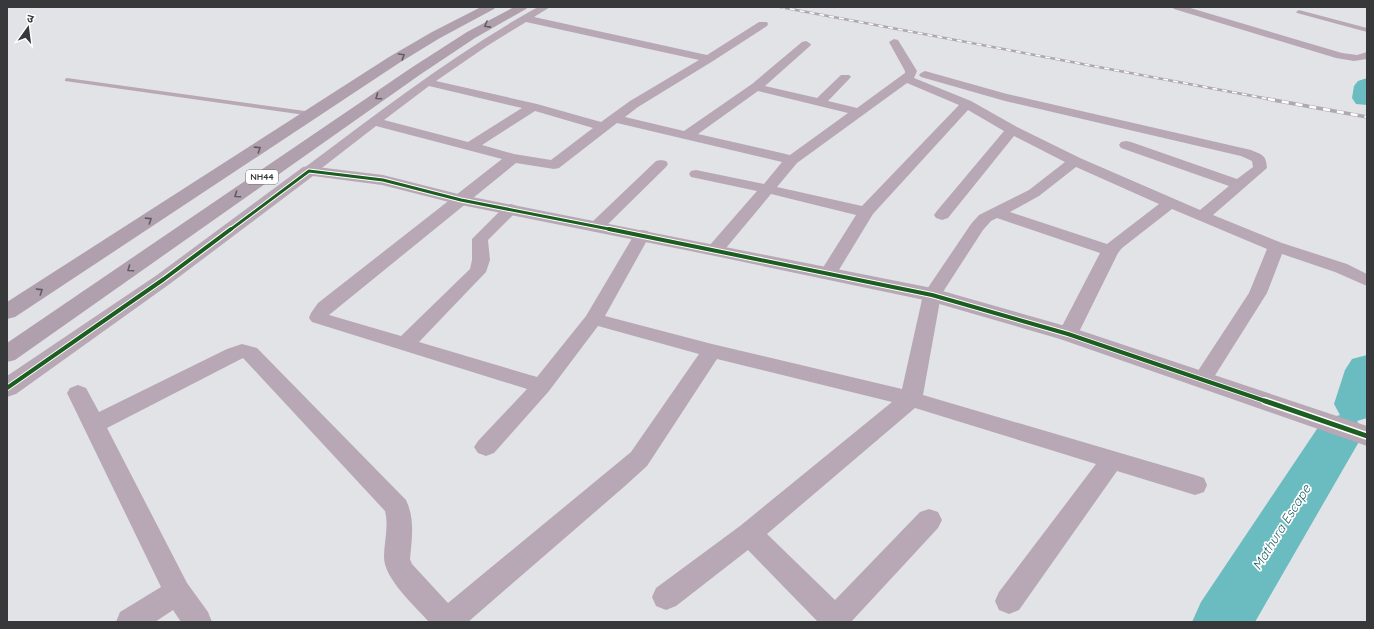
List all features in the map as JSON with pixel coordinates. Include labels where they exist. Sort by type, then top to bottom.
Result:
[{"type":"highway","name":"NH44","points":[[7,312],[436,35],[490,7]]},
{"type":"highway","name":"NH44","points":[[7,354],[416,71],[471,35],[523,13]]},
{"type":"street","points":[[7,388],[164,279],[426,82],[523,13],[545,7]]},
{"type":"street","points":[[1177,7],[1340,56],[1355,59],[1362,58],[1367,55]]},
{"type":"street","points":[[523,13],[709,59]]},
{"type":"street","points":[[374,121],[513,158],[554,165],[634,104],[709,59],[763,24]]},
{"type":"street","points":[[894,42],[908,75],[966,104],[1012,130],[1075,161],[1170,204],[1276,246],[1341,268],[1367,281]]},
{"type":"street","points":[[686,136],[756,87],[806,44]]},
{"type":"street","points":[[715,250],[792,160],[908,75],[1255,156],[1259,159],[1260,168],[1201,217]]},
{"type":"street","points":[[819,103],[844,77]]},
{"type":"street","points":[[426,82],[533,107],[603,127]]},
{"type":"street","points":[[756,87],[859,112]]},
{"type":"street","points":[[828,274],[866,212],[966,104]]},
{"type":"street","points":[[470,147],[533,107]]},
{"type":"street","points":[[615,119],[792,160]]},
{"type":"street","points":[[942,216],[1012,130]]},
{"type":"street","points":[[1126,144],[1239,185]]},
{"type":"street","points":[[513,158],[325,307],[320,313],[320,318],[542,386]]},
{"type":"street","points":[[666,597],[749,534],[911,399],[932,295],[977,227],[985,218],[998,213],[1034,193],[1075,161]]},
{"type":"street","points":[[596,228],[661,164]]},
{"type":"street","points":[[309,171],[350,174],[383,180],[461,200],[511,209],[596,228],[642,235],[932,295],[1068,334],[1367,436]]},
{"type":"street","points":[[696,174],[866,212]]},
{"type":"street","points":[[1068,334],[1110,251],[1116,244],[1170,204]]},
{"type":"street","points":[[405,344],[481,267],[480,239],[511,209]]},
{"type":"street","points":[[998,213],[1110,251]]},
{"type":"street","points":[[486,447],[542,386],[594,319],[642,235]]},
{"type":"street","points":[[1202,380],[1258,293],[1276,246]]},
{"type":"street","points":[[594,319],[712,351],[911,399],[1195,484]]},
{"type":"street","points":[[93,425],[234,354],[242,351],[250,353],[397,507],[400,521],[397,559],[401,572],[447,622],[639,459],[712,351]]},
{"type":"street","points":[[78,393],[177,592],[198,622]]},
{"type":"street","points":[[1009,601],[1112,460]]},
{"type":"street","points":[[749,534],[834,621],[929,520]]},
{"type":"street","points":[[130,622],[177,592]]},
{"type":"lane","points":[[1299,12],[1367,30]]},
{"type":"lane","points":[[67,80],[312,114]]},
{"type":"waterway","name":"Mathura Escape","points":[[1365,98],[1367,86]]},
{"type":"waterway","name":"Mathura Escape","points":[[1357,404],[1367,370]]},
{"type":"waterway","name":"Mathura Escape","points":[[1222,622],[1340,433]]},
{"type":"railway","points":[[780,7],[1274,100]]},
{"type":"railway","points":[[1268,99],[1367,117]]},
{"type":"cycle path","points":[[7,388],[164,279],[309,171],[383,180],[461,200],[715,250],[932,295],[1068,334],[1367,436]]}]
